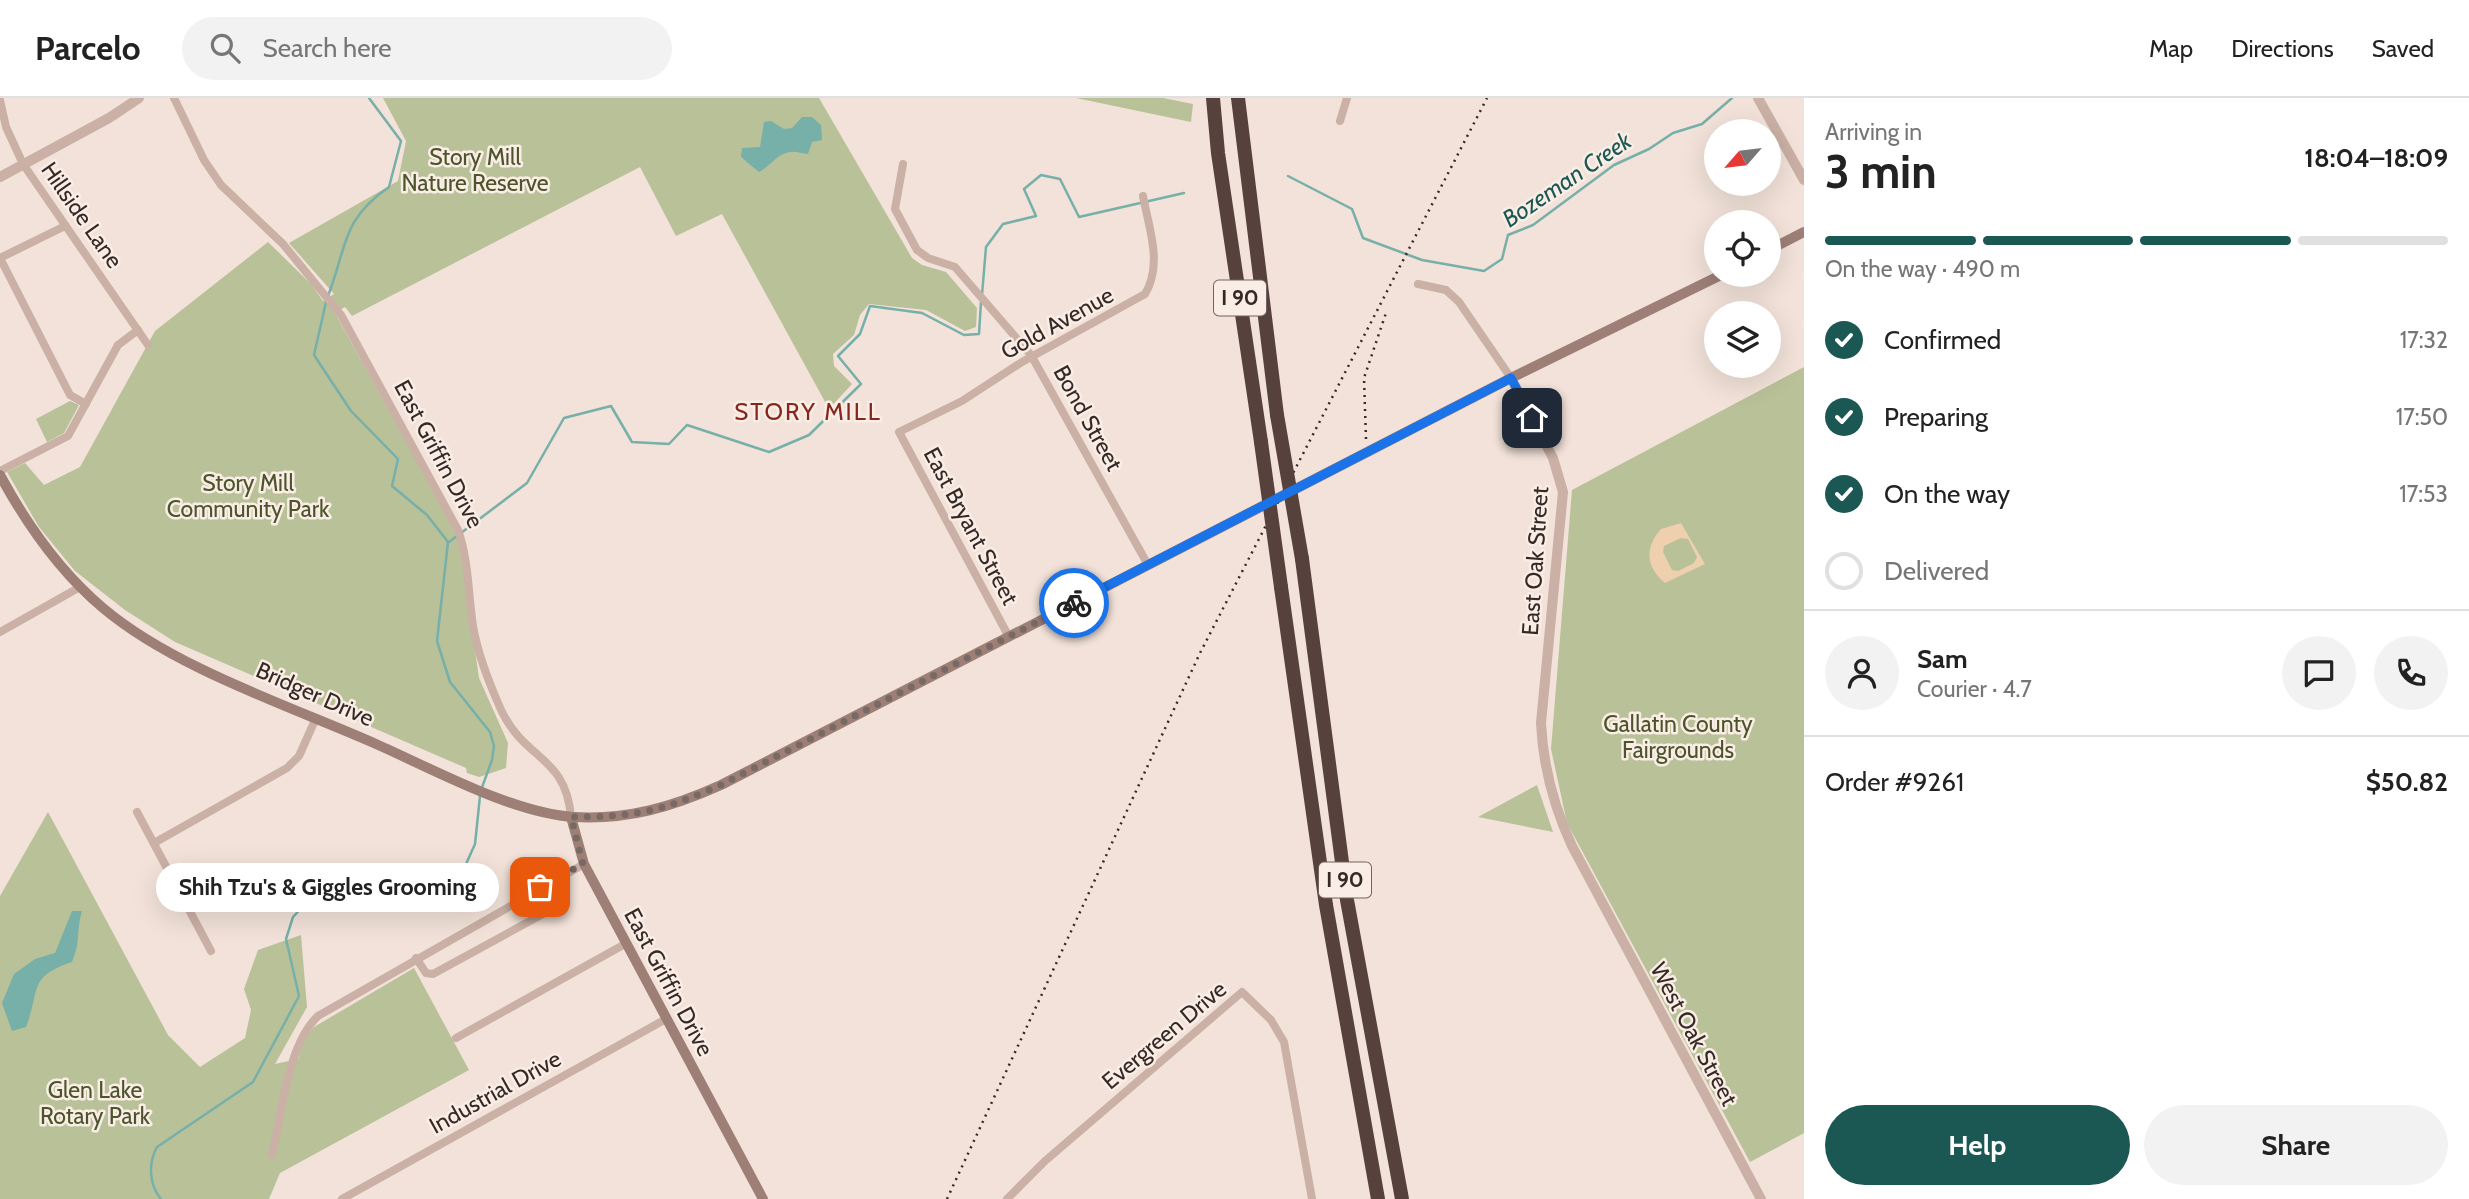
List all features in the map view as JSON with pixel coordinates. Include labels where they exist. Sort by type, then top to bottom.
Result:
[{"type":"highway","name":"I 90","points":[[1213,98],[1218,153],[1326,905],[1353,1071],[1378,1199]]},
{"type":"highway","name":"I 90","points":[[1238,98],[1277,415],[1302,559],[1347,900],[1402,1199]]},
{"type":"main road","points":[[1781,244],[1804,232]]},
{"type":"main road","name":"Bridger Drive","points":[[0,473],[37,536],[80,587],[121,622],[170,653],[492,795],[571,817],[623,817],[683,802],[721,785],[1511,378],[1704,283]]},
{"type":"main road","name":"East Griffin Drive","points":[[571,817],[583,864],[763,1199]]},
{"type":"street","points":[[0,177],[110,118],[139,98]]},
{"type":"street","name":"East Griffin Drive","points":[[174,98],[204,160],[220,185],[283,244],[334,305],[458,530],[473,628],[483,667],[504,715],[520,739],[564,781],[569,794],[571,817]]},
{"type":"street","points":[[1340,121],[1347,98]]},
{"type":"street","points":[[1758,98],[1804,180]]},
{"type":"street","name":"Hillside Lane","points":[[0,100],[6,127],[23,164],[148,345]]},
{"type":"street","name":"Bond Street","points":[[902,164],[895,209],[917,250],[928,258],[953,266],[1032,356],[1148,565]]},
{"type":"street","name":"Gold Avenue","points":[[899,432],[983,388],[1032,356],[1145,295],[1155,265],[1143,196]]},
{"type":"street","points":[[65,226],[0,258],[70,396],[86,404]]},
{"type":"street","name":"East Oak Street","points":[[1418,284],[1446,290],[1459,302],[1511,378],[1553,458],[1561,483],[1561,514],[1542,702],[1542,747],[1561,823],[1593,887]]},
{"type":"street","points":[[0,473],[68,436],[118,345],[138,330]]},
{"type":"street","name":"East Bryant Street","points":[[899,432],[1009,637]]},
{"type":"street","points":[[0,632],[80,587]]},
{"type":"street","points":[[154,843],[287,768],[299,755],[316,718]]},
{"type":"street","points":[[137,811],[212,951]]},
{"type":"street","points":[[272,1155],[297,1049],[308,1026],[329,1008],[583,864]]},
{"type":"street","points":[[416,958],[426,973],[433,974],[552,909],[540,887]]},
{"type":"street","name":"West Oak Street","points":[[1593,887],[1761,1199]]},
{"type":"street","points":[[456,1038],[625,944]]},
{"type":"street","name":"Evergreen Drive","points":[[1007,1199],[1045,1161],[1242,992],[1271,1020],[1284,1042],[1312,1199]]},
{"type":"street","name":"Industrial Drive","points":[[342,1199],[666,1019]]},
{"type":"green space","points":[[383,98],[819,98],[912,258],[922,265],[946,272],[977,308],[976,327],[965,331],[926,310],[869,304],[860,315],[854,335],[833,354],[834,366],[852,384],[829,409],[722,214],[676,236],[640,167],[352,316],[345,307],[335,313],[453,527],[460,547],[479,678],[508,743],[506,768],[479,777],[467,773],[466,768],[175,642],[125,610],[75,571],[39,527],[7,472],[25,463],[44,485],[80,467],[155,331],[268,242],[311,284],[323,301],[334,294],[289,243],[398,181],[406,141]]},
{"type":"green space","points":[[1076,98],[1163,98],[1193,104],[1191,122]]},
{"type":"green space","name":"Gallatin County Fairgrounds","points":[[1804,367],[1804,1133],[1750,1162],[1567,823],[1551,749],[1572,490]]},
{"type":"green space","points":[[70,401],[79,405],[64,433],[47,442],[36,419]]},
{"type":"green space","points":[[1537,785],[1553,832],[1478,817]]},
{"type":"green space","name":"Glen Lake Rotary Park","points":[[48,812],[168,1035],[200,1067],[245,1038],[251,1010],[244,989],[258,950],[301,935],[307,1007],[275,1064],[298,1059],[304,1039],[314,1027],[414,968],[469,1070],[280,1173],[269,1199],[0,1199],[0,896]]},
{"type":"sand","points":[[1681,523],[1705,564],[1665,583],[1654,570],[1650,557],[1652,543],[1661,529]],"holes":[[[1681,538],[1688,539],[1697,557],[1694,563],[1678,571],[1672,570],[1663,552],[1664,546]]]},
{"type":"water","points":[[802,117],[812,117],[821,125],[822,140],[812,142],[808,154],[785,153],[759,172],[741,157],[742,148],[760,147],[764,122],[771,121],[784,129],[792,128]]},
{"type":"water","points":[[72,911],[82,911],[77,948],[72,962],[48,973],[42,979],[26,1027],[12,1031],[2,1003],[14,974],[35,959],[55,953]]},
{"type":"waterway","points":[[328,296],[354,223],[373,199],[389,187],[401,141],[369,98]]},
{"type":"waterway","name":"Bozeman Creek","points":[[1288,176],[1352,209],[1363,238],[1422,260],[1484,271],[1502,259],[1508,235],[1533,225],[1614,165],[1649,149],[1673,133],[1702,124],[1732,98]]},
{"type":"waterway","name":"Bozeman Creek","points":[[982,295],[986,247],[1003,224],[1036,216],[1024,189],[1041,175],[1060,179],[1079,217],[1184,193]]},
{"type":"waterway","points":[[326,302],[314,355],[351,411],[398,459],[392,486],[427,515],[448,542],[437,641],[450,682],[490,732],[494,746],[492,760],[481,790]]},
{"type":"waterway","name":"Bozeman Creek","points":[[449,542],[527,483],[564,418],[611,406],[632,442],[669,444],[687,425],[769,452],[809,435],[861,384],[838,356],[860,334],[870,306],[922,313],[964,335],[979,334],[981,302]]},
{"type":"waterway","points":[[161,1199],[151,1174],[157,1147],[253,1082],[299,996],[286,939],[293,917],[305,904],[332,890],[409,903],[429,897],[462,873],[475,844],[480,796]]},
{"type":"railway","points":[[947,1199],[1200,653],[1487,98]]},
{"type":"railway","points":[[1366,439],[1364,378],[1387,310]]},
{"type":"way so far","points":[[540,887],[583,864],[571,817],[623,817],[673,806],[721,785],[1074,603]]},
{"type":"place","name":"Shih Tzu's & Giggles Grooming","points":[[540,887]]},
{"type":"district","name":"STORY MILL","points":[[808,412]]},
{"type":"route","points":[[1074,603],[1511,378],[1532,418]]},
{"type":"park label","name":"Story Mill Nature Reserve","points":[[475,170]]},
{"type":"park label","name":"Story Mill Community Park","points":[[248,496]]}]
